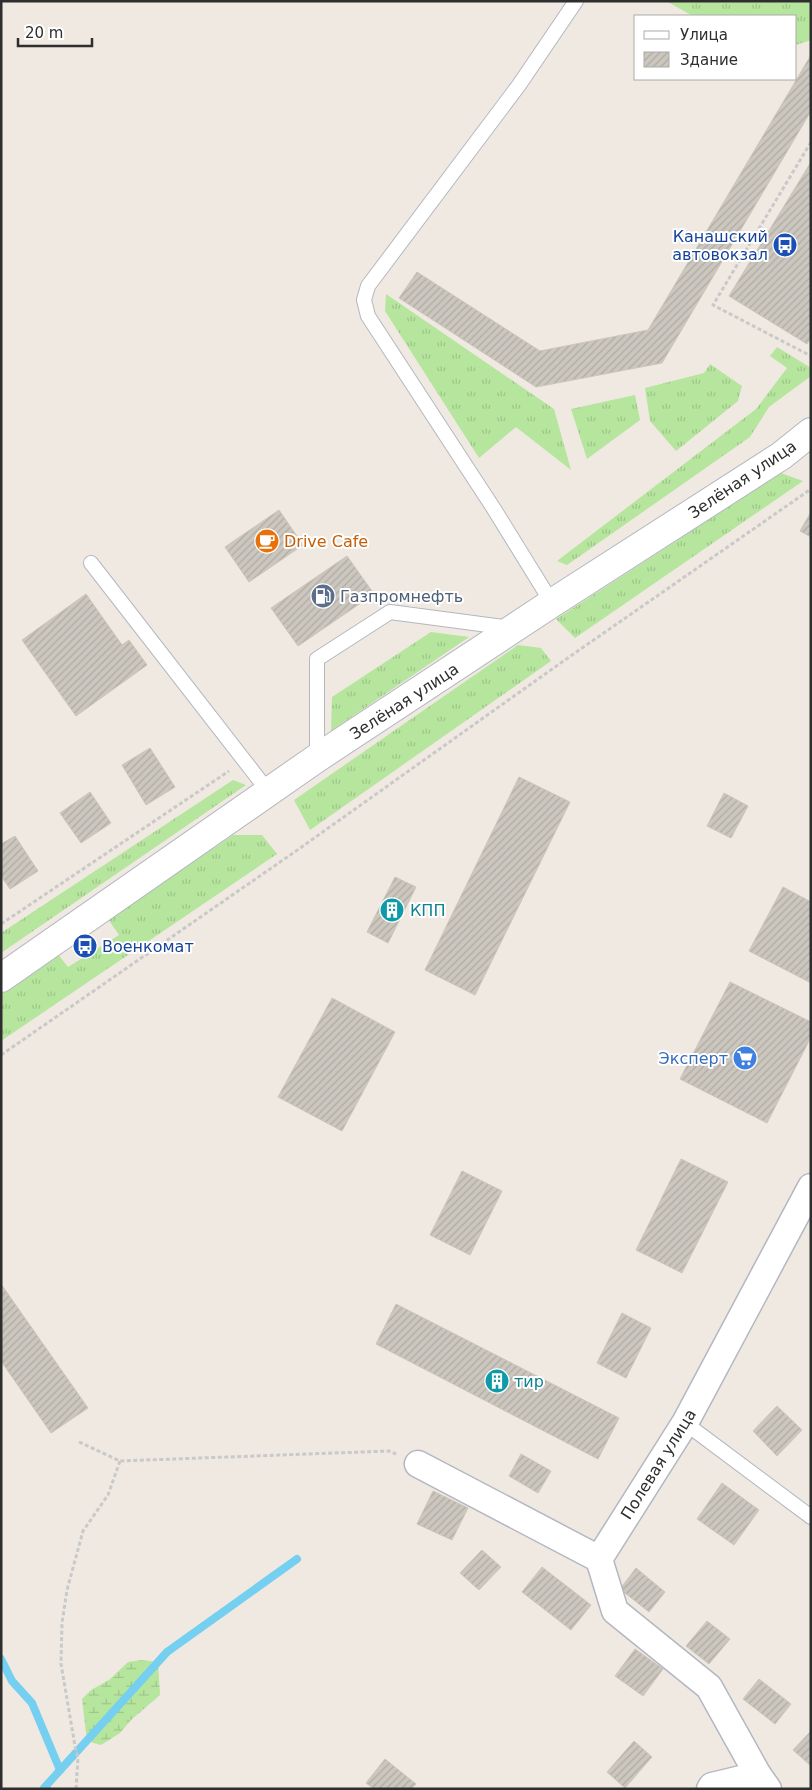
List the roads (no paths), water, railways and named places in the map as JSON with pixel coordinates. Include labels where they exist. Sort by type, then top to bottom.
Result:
[{"type":"main road","name":"Зелёная улица","points":[[1,978],[268,791],[552,603],[781,456],[811,432]]},
{"type":"street","name":"Полевая улица","points":[[598,1559],[685,1422],[807,1204]]},
{"type":"street","points":[[418,1464],[598,1559],[615,1611],[709,1687],[763,1782],[712,1786],[710,1789]]},
{"type":"lane","points":[[552,603],[494,509],[368,316],[364,300],[368,286],[519,86],[576,1]]},
{"type":"lane","points":[[91,562],[268,791]]},
{"type":"lane","points":[[317,758],[317,659],[390,612],[514,628]]},
{"type":"lane","points":[[685,1422],[811,1517]]},
{"type":"waterway","points":[[47,1789],[44,1788],[167,1652],[297,1559]]},
{"type":"waterway","points":[[1,1659],[12,1681],[32,1703],[60,1770]]},
{"type":"place","name":"Канашский автовокзал","points":[[785,245]]},
{"type":"place","name":"Drive Cafe","points":[[267,541]]},
{"type":"place","name":"Газпромнефть","points":[[323,596]]},
{"type":"place","name":"КПП","points":[[392,910]]},
{"type":"place","name":"Военкомат","points":[[85,946]]},
{"type":"place","name":"Эксперт","points":[[745,1058]]},
{"type":"place","name":"тир","points":[[497,1381]]}]
